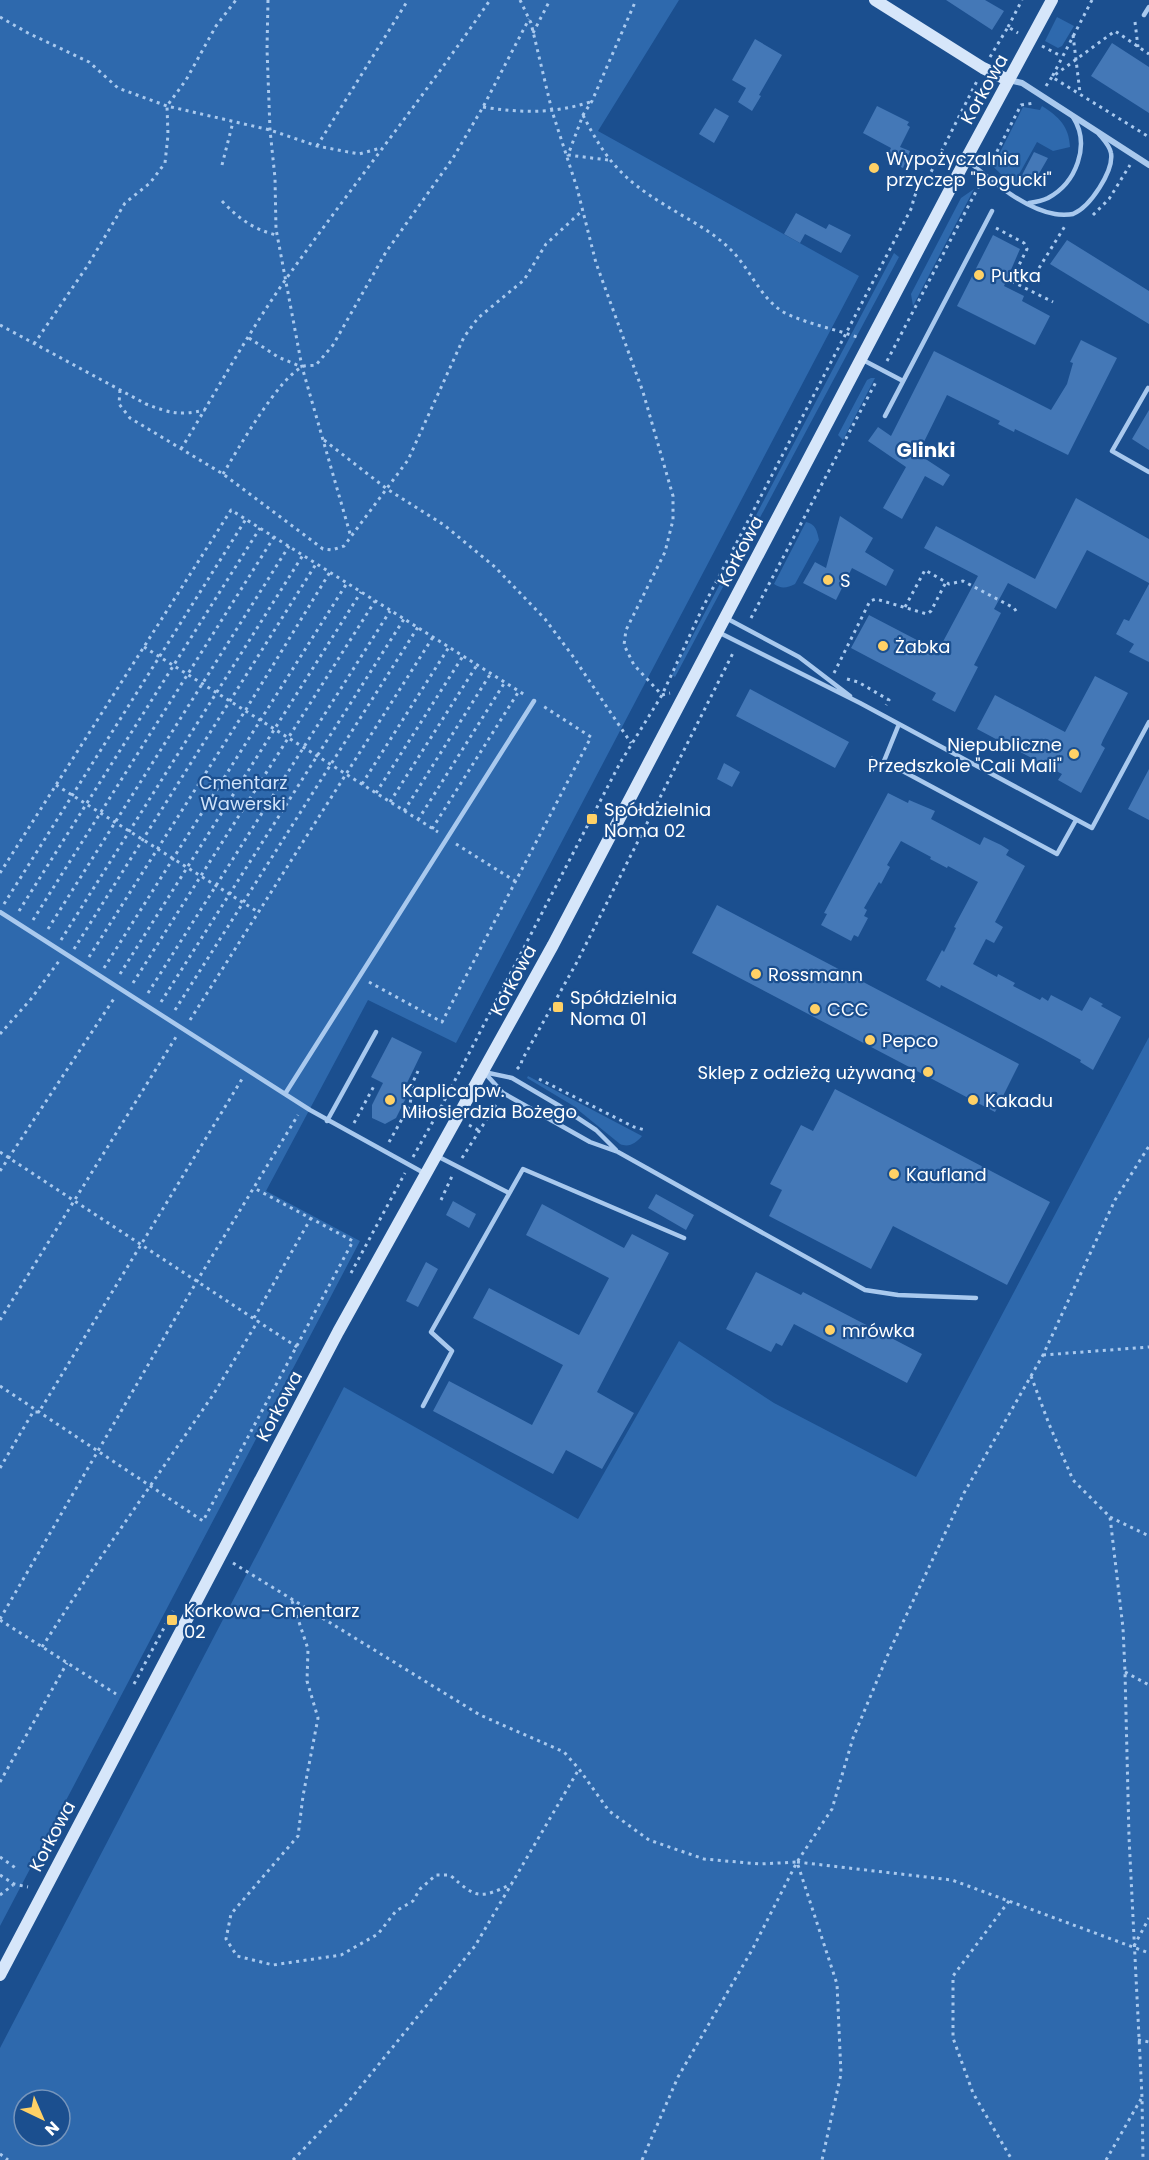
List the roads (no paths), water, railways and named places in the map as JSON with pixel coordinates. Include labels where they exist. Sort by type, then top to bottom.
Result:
[{"type":"street","points":[[875,0],[983,68],[1008,80],[1022,83],[1149,165]]},
{"type":"street","name":"Korkowa","points":[[0,1975],[338,1332],[484,1072],[569,914],[966,159],[1053,0]]},
{"type":"lane","points":[[1027,203],[1045,200],[1058,192],[1073,174],[1080,157],[1081,141],[1080,128],[1070,113]]},
{"type":"lane","points":[[966,159],[1027,203],[1055,214],[1073,214],[1087,203],[1111,167],[1111,151],[1096,131]]},
{"type":"lane","points":[[885,416],[992,211]]},
{"type":"lane","points":[[861,359],[903,381]]},
{"type":"lane","points":[[1149,389],[1112,451],[1149,472]]},
{"type":"lane","points":[[725,617],[799,657],[860,703]]},
{"type":"lane","points":[[717,632],[860,703],[1092,828],[1149,722]]},
{"type":"lane","points":[[285,1094],[534,701]]},
{"type":"lane","points":[[899,724],[884,761],[904,772],[1057,854],[1076,820]]},
{"type":"lane","points":[[0,911],[327,1121],[425,1174]]},
{"type":"lane","points":[[327,1121],[376,1032]]},
{"type":"lane","points":[[484,1072],[503,1093],[590,1142],[618,1152],[865,1290],[898,1295],[976,1298]]},
{"type":"lane","points":[[484,1072],[512,1078],[558,1105],[596,1130],[618,1152]]},
{"type":"lane","points":[[436,1156],[509,1193]]},
{"type":"lane","points":[[423,1406],[452,1351],[431,1332],[523,1169],[684,1238]]},
{"type":"place","name":"Wypożyczalnia przyczep \"Bogucki\"","points":[[874,168]]},
{"type":"place","name":"Putka","points":[[979,275]]},
{"type":"place","name":"S","points":[[828,580]]},
{"type":"place","name":"Żabka","points":[[883,646]]},
{"type":"place","name":"Niepubliczne Przedszkole \"Cali Mali\"","points":[[1074,754]]},
{"type":"place","name":"Spółdzielnia Noma 02","points":[[592,819]]},
{"type":"place","name":"Rossmann","points":[[756,974]]},
{"type":"place","name":"Spółdzielnia Noma 01","points":[[558,1007]]},
{"type":"place","name":"CCC","points":[[815,1009]]},
{"type":"place","name":"Pepco","points":[[870,1040]]},
{"type":"place","name":"Sklep z odzieżą używaną","points":[[928,1072]]},
{"type":"place","name":"Kaplica pw. Miłosierdzia Bożego","points":[[390,1100]]},
{"type":"place","name":"Kakadu","points":[[973,1100]]},
{"type":"place","name":"Kaufland","points":[[894,1174]]},
{"type":"place","name":"mrówka","points":[[830,1330]]},
{"type":"place","name":"Korkowa-Cmentarz 02","points":[[172,1620]]},
{"type":"district","name":"Glinki","points":[[926,450]]},
{"type":"park label","name":"Cmentarz Wawerski","points":[[243,792]]}]
